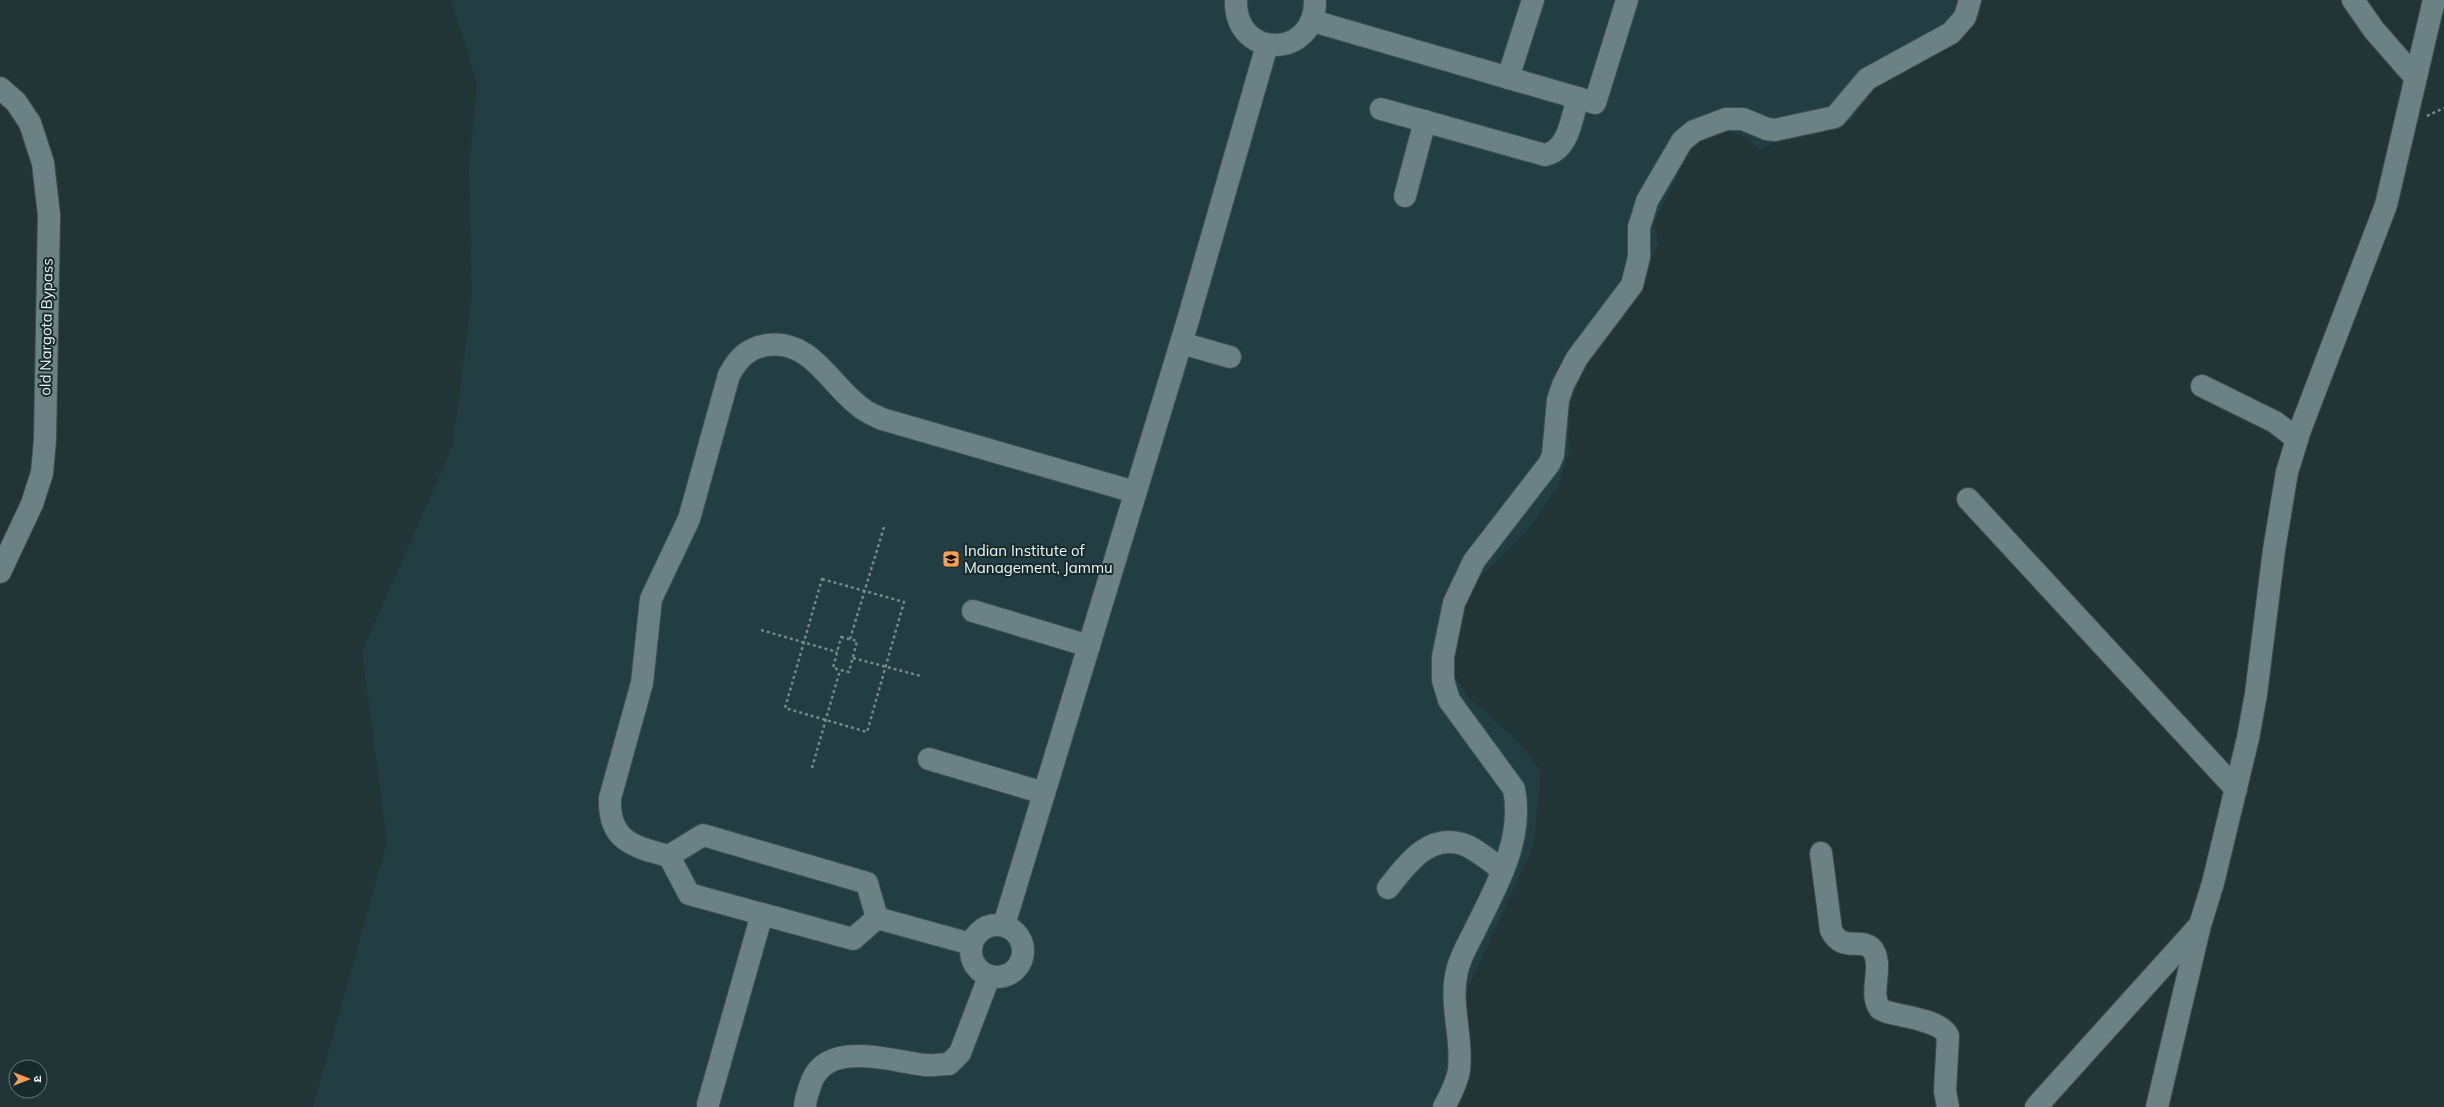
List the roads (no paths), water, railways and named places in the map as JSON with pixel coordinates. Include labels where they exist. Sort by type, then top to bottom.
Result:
[{"type":"street","points":[[1236,0],[1235,10],[1243,29],[1250,37],[1267,45],[1290,43],[1307,30],[1312,21],[1316,0]]},
{"type":"street","points":[[1508,78],[1533,0]]},
{"type":"street","points":[[1312,21],[1595,103],[1627,0]]},
{"type":"street","points":[[1444,1107],[1459,1071],[1454,1012],[1454,992],[1457,970],[1508,859],[1516,825],[1517,805],[1514,789],[1450,700],[1443,680],[1444,649],[1454,603],[1474,561],[1549,464],[1553,455],[1558,400],[1577,358],[1632,285],[1639,257],[1639,227],[1647,201],[1688,135],[1726,119],[1743,119],[1767,129],[1775,130],[1835,117],[1867,79],[1951,33],[1965,17],[1970,0]]},
{"type":"street","points":[[2353,0],[2374,30],[2415,77]]},
{"type":"street","points":[[2157,1107],[2200,925],[2213,883],[2236,789],[2256,694],[2280,505],[2297,439],[2386,204],[2434,0]]},
{"type":"street","points":[[1004,925],[1181,343],[1267,45]]},
{"type":"street","name":"old Nargota Bypass","points":[[0,88],[16,102],[30,123],[43,163],[49,215],[45,440],[42,473],[32,504],[0,572]]},
{"type":"street","points":[[1381,109],[1545,154],[1555,152],[1564,143],[1578,98]]},
{"type":"street","points":[[1405,196],[1425,121]]},
{"type":"street","points":[[1181,343],[1230,357]]},
{"type":"street","points":[[878,918],[867,883],[703,835],[670,856],[643,849],[622,839],[614,827],[609,811],[610,798],[642,683],[651,599],[689,519],[729,375],[737,359],[760,346],[788,344],[808,356],[863,409],[882,419],[1135,492]]},
{"type":"street","points":[[2202,386],[2275,422],[2297,439]]},
{"type":"street","points":[[1968,499],[2236,789]]},
{"type":"street","points":[[973,611],[1089,646]]},
{"type":"street","points":[[929,759],[1044,793]]},
{"type":"street","points":[[1388,888],[1412,858],[1431,845],[1448,842],[1463,844],[1503,870]]},
{"type":"street","points":[[1821,853],[1831,930],[1835,939],[1842,943],[1864,945],[1870,947],[1874,952],[1877,966],[1876,999],[1880,1008],[1887,1012],[1937,1025],[1946,1031],[1948,1036],[1945,1091],[1948,1107]]},
{"type":"street","points":[[670,856],[689,894],[853,939],[878,918]]},
{"type":"street","points":[[706,1106],[762,914]]},
{"type":"street","points":[[878,918],[971,944]]},
{"type":"street","points":[[993,924],[1004,925],[1013,930],[1020,938],[1023,948],[1022,958],[1017,968],[1010,974],[1000,978],[989,977],[980,972],[973,964],[970,954],[971,944],[976,934],[983,928],[993,924]]},
{"type":"street","points":[[2036,1107],[2200,925]]},
{"type":"street","points":[[805,1107],[812,1080],[822,1065],[846,1057],[862,1055],[926,1065],[949,1064],[960,1053],[989,977]]},
{"type":"place","name":"Indian Institute of Management, Jammu","points":[[951,559]]}]
